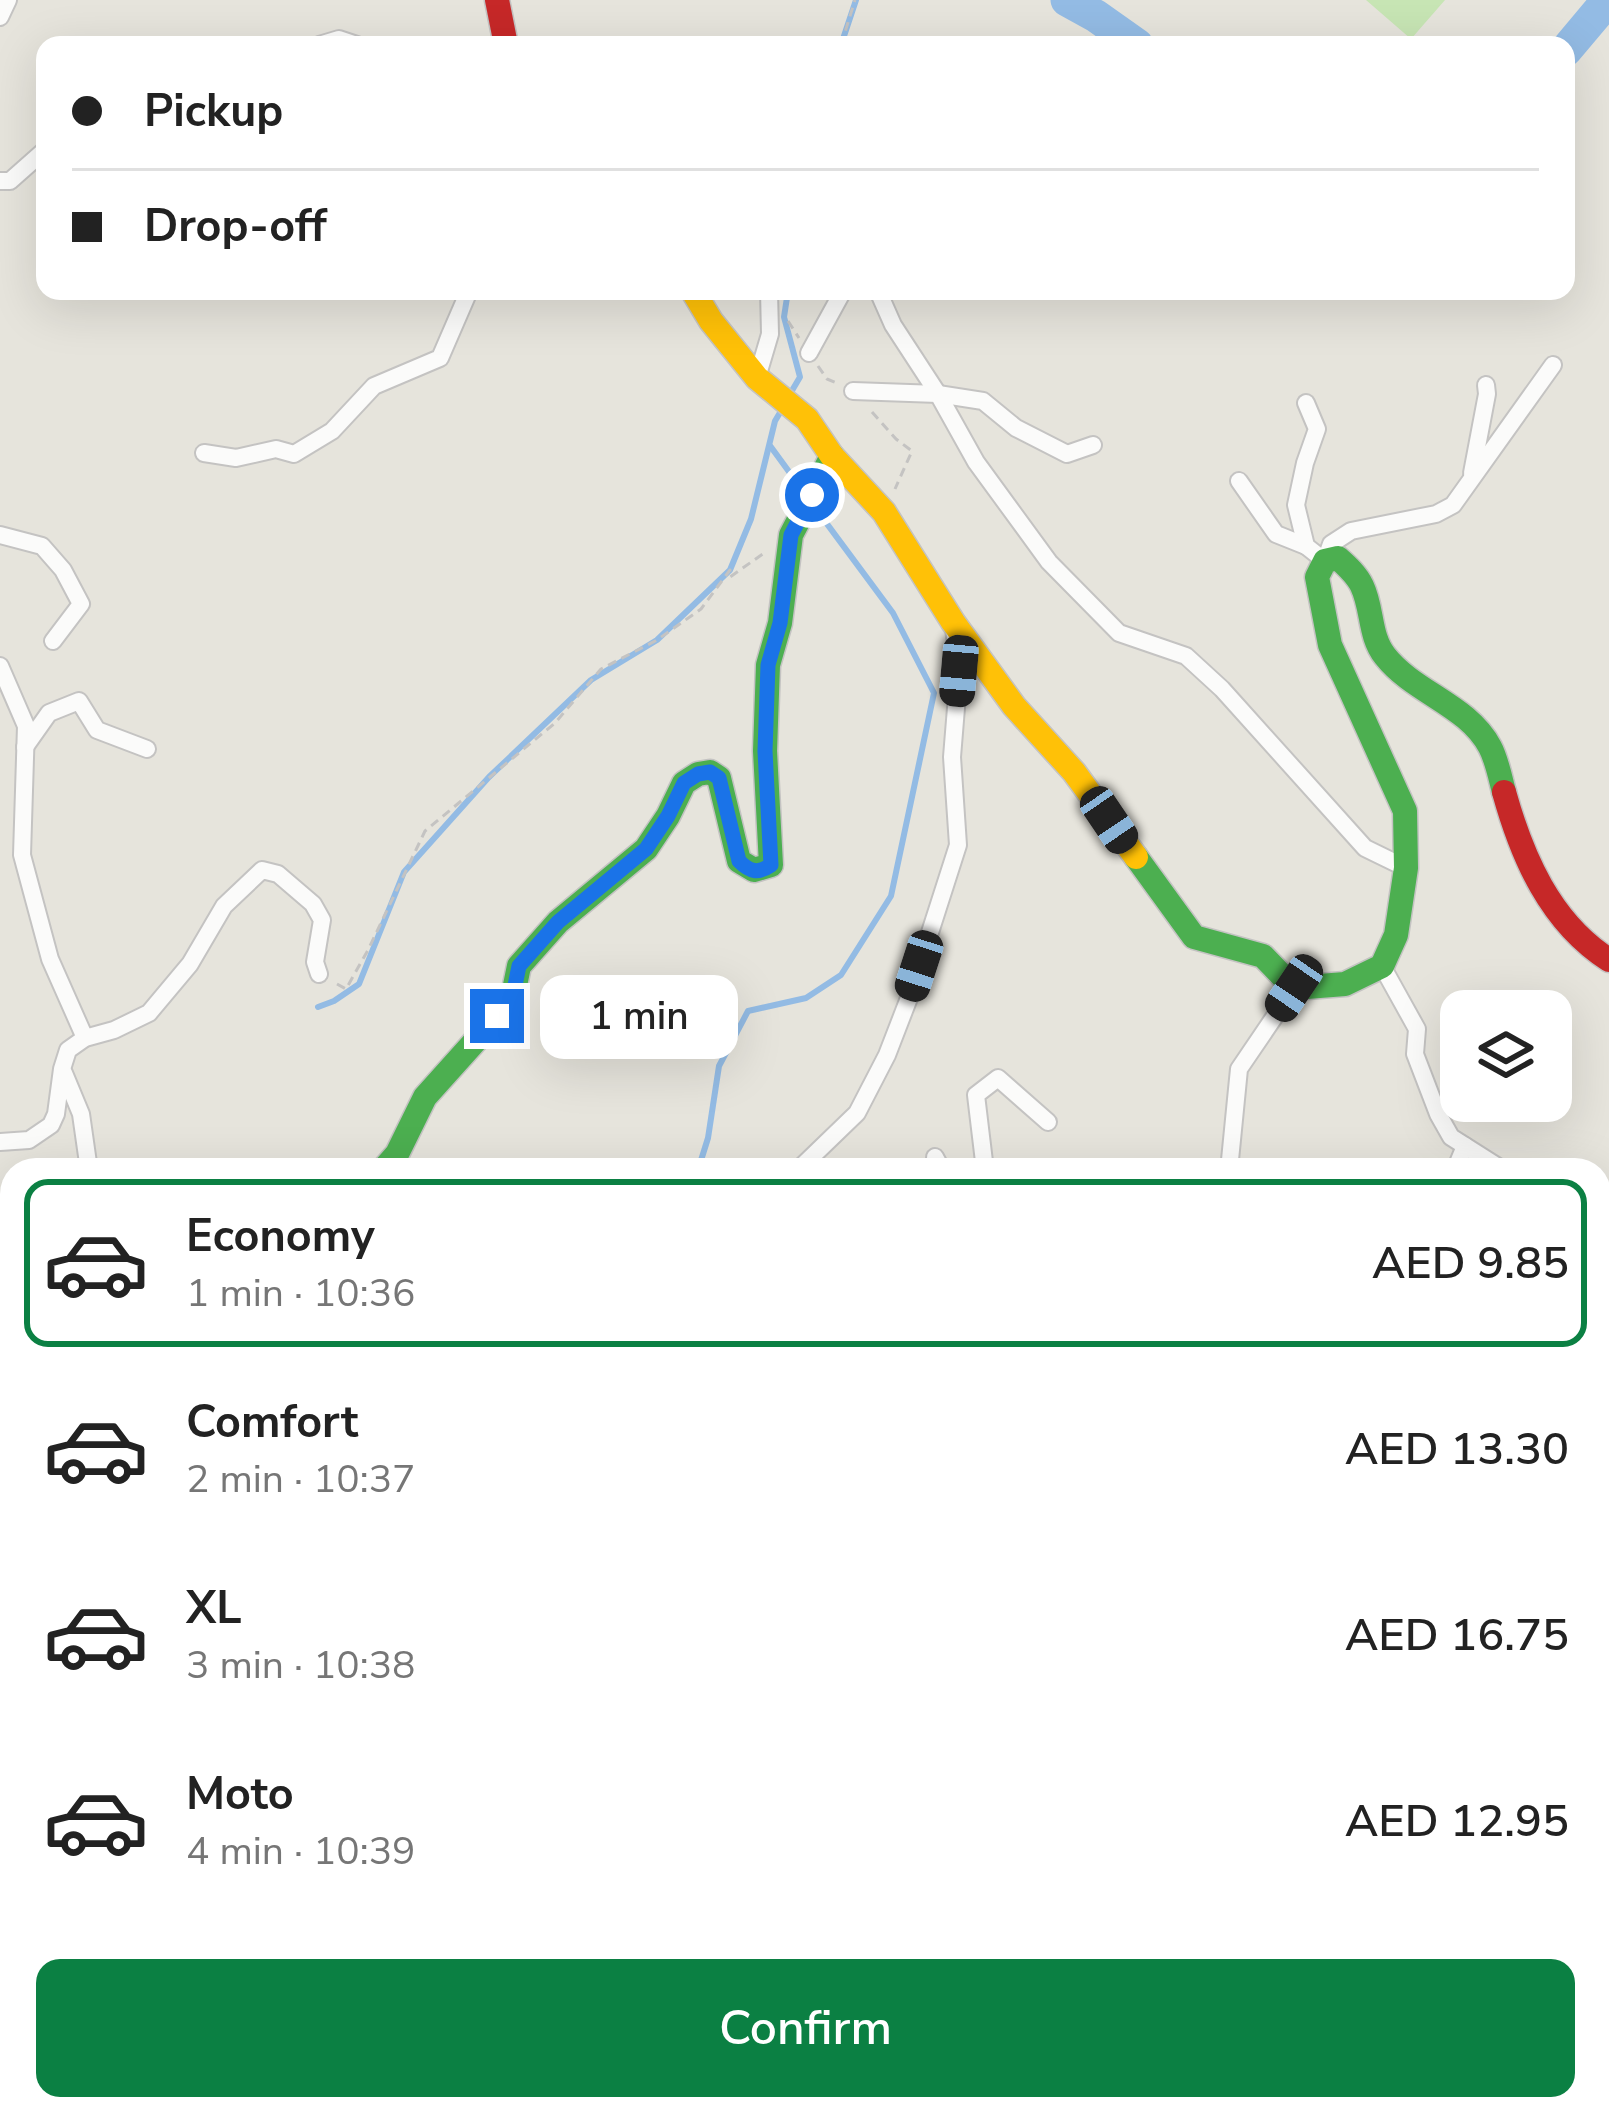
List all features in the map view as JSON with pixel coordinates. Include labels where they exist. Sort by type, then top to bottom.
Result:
[{"type":"street","points":[[0,17],[3,0]]},
{"type":"street","points":[[497,0],[508,36]]},
{"type":"street","points":[[0,181],[10,182],[36,160]]},
{"type":"street","points":[[204,453],[236,458],[276,449],[294,454],[310,446],[354,411],[374,386],[440,358],[465,300]]},
{"type":"street","points":[[698,300],[762,382],[807,418],[832,456],[884,512],[953,622],[1014,706],[1074,772],[1194,937],[1263,956],[1294,988]]},
{"type":"street","points":[[762,382],[770,334],[769,300]]},
{"type":"street","points":[[809,353],[838,300]]},
{"type":"street","points":[[882,300],[976,462],[1049,562],[1119,633],[1186,656],[1222,689],[1365,848],[1406,868]]},
{"type":"street","points":[[1315,554],[1351,531],[1436,514],[1453,505],[1553,365]]},
{"type":"street","points":[[1470,480],[1486,385]]},
{"type":"street","points":[[853,391],[983,401],[1016,428],[1067,454],[1094,445]]},
{"type":"street","points":[[1294,988],[1345,984],[1382,966],[1396,935],[1406,868],[1405,811],[1330,645],[1315,554],[1296,505],[1317,429],[1306,403]]},
{"type":"street","points":[[393,1158],[425,1097],[512,1000],[519,966],[558,922],[646,849],[684,783],[710,772],[719,778],[739,861],[748,870],[762,872],[771,865],[765,751],[768,665],[780,623],[791,535],[832,456]]},
{"type":"street","points":[[1239,481],[1276,534],[1315,554],[1338,558],[1362,585],[1383,654],[1480,734],[1490,747],[1536,875],[1575,934],[1609,960]]},
{"type":"street","points":[[0,535],[42,545],[63,570],[81,604],[53,640]]},
{"type":"street","points":[[810,1158],[856,1114],[887,1055],[958,845],[952,757],[959,671],[953,622]]},
{"type":"street","points":[[0,666],[26,726],[22,855],[50,959],[85,1038]]},
{"type":"street","points":[[25,748],[49,713],[79,700],[97,730],[147,749]]},
{"type":"street","points":[[0,1142],[29,1140],[44,1133],[56,1114],[68,1050],[85,1038],[149,1013],[190,964],[224,906],[262,870],[278,874],[313,904],[322,920],[315,962],[319,974]]},
{"type":"street","points":[[1382,966],[1417,1029],[1415,1054],[1450,1137],[1484,1158]]},
{"type":"street","points":[[1230,1158],[1239,1069],[1294,988]]},
{"type":"street","points":[[62,1069],[81,1114],[87,1158]]},
{"type":"street","points":[[984,1158],[976,1095],[998,1078],[1048,1122]]},
{"type":"street","points":[[1460,1158],[1465,1146]]},
{"type":"path","points":[[844,36],[855,0]]},
{"type":"path","points":[[319,974],[346,988],[424,831],[555,723],[601,669],[657,640],[701,608],[730,570],[730,577],[791,535]]},
{"type":"green space","points":[[1366,0],[1445,0],[1414,36],[1408,36]]},
{"type":"waterway","points":[[844,36],[856,0]]},
{"type":"waterway","points":[[1067,0],[1124,36]]},
{"type":"waterway","points":[[1575,39],[1608,0]]},
{"type":"waterway","points":[[787,300],[784,317],[800,377],[790,394]]},
{"type":"waterway","points":[[318,1007],[359,984],[404,872],[489,777],[591,680],[657,640],[730,570],[751,519],[775,421],[784,406]]},
{"type":"waterway","points":[[771,447],[806,495]]},
{"type":"waterway","points":[[702,1158],[719,1066],[748,1011],[806,998],[841,975],[891,896],[934,693],[893,613],[813,505]]},
{"type":"traffic: fast","points":[[394,1158],[425,1097],[512,1000],[519,966],[558,922],[646,849],[684,783],[710,772],[719,778],[739,861],[754,870],[771,865],[765,751],[768,665],[780,623],[791,535],[832,456]]},
{"type":"traffic: fast","points":[[1136,857],[1194,937],[1263,956],[1294,988],[1345,984],[1382,966],[1396,935],[1406,868],[1405,811],[1330,645],[1317,577],[1325,561],[1338,558],[1362,586],[1385,656],[1480,733],[1495,757],[1504,792]]},
{"type":"traffic: slow","points":[[698,300],[757,378],[807,419],[832,456],[884,512],[953,622],[1014,706],[1074,772],[1136,857]]},
{"type":"traffic: jam","points":[[497,0],[504,36]]},
{"type":"traffic: jam","points":[[1504,792],[1541,886],[1570,927],[1609,960]]},
{"type":"route","points":[[497,1016],[512,1000],[519,966],[558,922],[646,849],[684,783],[698,774],[710,772],[719,778],[739,861],[748,870],[762,872],[771,865],[765,751],[768,665],[780,623],[791,535],[812,495]]}]
